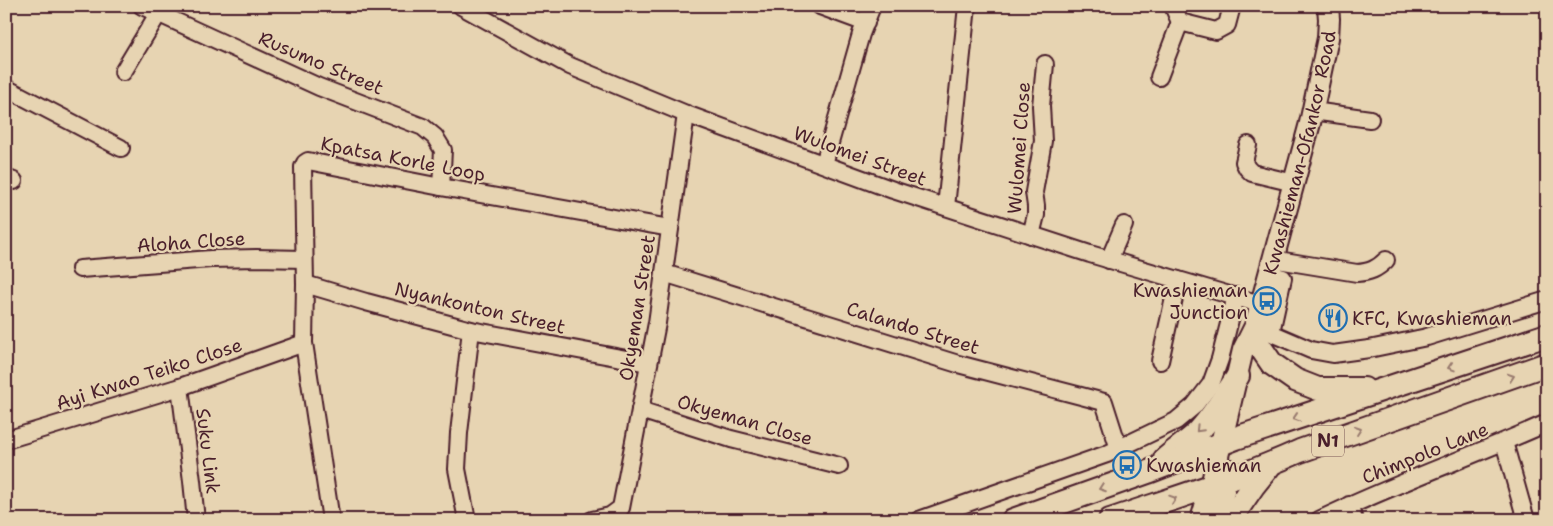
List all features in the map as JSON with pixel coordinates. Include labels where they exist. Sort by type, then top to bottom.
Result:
[{"type":"highway","points":[[1260,332],[1272,364],[1295,380],[1318,389],[1356,390],[1397,385]]},
{"type":"highway","name":"N1","points":[[1013,520],[1148,472],[1228,441],[1547,335]]},
{"type":"highway","name":"N1","points":[[1110,520],[1271,464],[1300,450],[1547,364]]},
{"type":"highway","points":[[1148,472],[1204,425],[1238,376]]},
{"type":"highway","points":[[1230,520],[1271,464]]},
{"type":"main road","name":"Kwashieman-Ofankor Road","points":[[1228,441],[1260,332],[1260,304],[1313,111],[1328,38],[1328,6]]},
{"type":"main road","name":"Kwashieman-Ofankor Road","points":[[1217,520],[1219,483],[1243,350],[1260,332]]},
{"type":"main road","name":"Kwashieman-Ofankor Road","points":[[1200,520],[1219,483]]},
{"type":"street","name":"Rusumo Street","points":[[142,6],[319,87],[423,127],[435,138],[443,150],[441,187]]},
{"type":"street","name":"Wulomei Street","points":[[461,6],[570,66],[686,114],[893,190],[1109,260],[1260,304]]},
{"type":"street","points":[[820,6],[866,23]]},
{"type":"street","points":[[824,164],[861,34],[872,6]]},
{"type":"street","points":[[946,207],[967,6]]},
{"type":"street","points":[[1159,77],[1180,22],[1173,6]]},
{"type":"street","points":[[1180,22],[1216,30],[1221,29],[1227,25],[1232,6]]},
{"type":"street","points":[[122,72],[158,14]]},
{"type":"street","name":"Wulomei Close","points":[[1031,235],[1036,215],[1034,192],[1043,141],[1041,106],[1045,64]]},
{"type":"street","points":[[6,88],[121,148]]},
{"type":"street","points":[[1313,111],[1370,119]]},
{"type":"street","name":"Okyeman Street","points":[[592,520],[610,516],[621,508],[657,323],[686,114]]},
{"type":"street","points":[[1248,145],[1244,162],[1252,173],[1294,183]]},
{"type":"street","name":"Kpatsa Korle Loop","points":[[330,520],[304,343],[303,167],[305,163],[308,161],[670,228]]},
{"type":"street","points":[[1109,260],[1124,225]]},
{"type":"street","name":"Aloha Close","points":[[80,269],[211,259],[304,259]]},
{"type":"street","points":[[1270,267],[1357,273],[1368,272],[1378,268],[1386,260]]},
{"type":"street","points":[[1270,267],[1283,278],[1260,332],[1311,350],[1333,354],[1369,350],[1427,338],[1547,300]]},
{"type":"street","name":"Calando Street","points":[[664,272],[958,364],[1104,402],[1119,449]]},
{"type":"street","points":[[1160,361],[1178,280]]},
{"type":"street","name":"Nyankonton Street","points":[[305,284],[471,330],[648,363]]},
{"type":"street","points":[[919,520],[1119,449],[1176,421],[1194,406],[1211,384],[1220,359],[1236,296]]},
{"type":"street","points":[[467,520],[458,469],[459,433],[471,330]]},
{"type":"street","name":"Ayi Kwao Teiko Close","points":[[6,440],[180,387],[304,343]]},
{"type":"street","name":"Suku Link","points":[[180,387],[196,520]]},
{"type":"street","name":"Okyeman Close","points":[[640,410],[731,439],[839,466]]},
{"type":"street","name":"Chimpolo Lane","points":[[1319,520],[1352,512],[1547,423]]},
{"type":"street","points":[[1504,442],[1526,520]]},
{"type":"building","points":[[1547,78],[1547,100],[1542,99]]},
{"type":"place","name":"Kwashieman Junction","points":[[1267,301]]},
{"type":"place","name":"KFC, Kwashieman","points":[[1333,318]]},
{"type":"place","name":"Kwashieman","points":[[1127,465]]}]
